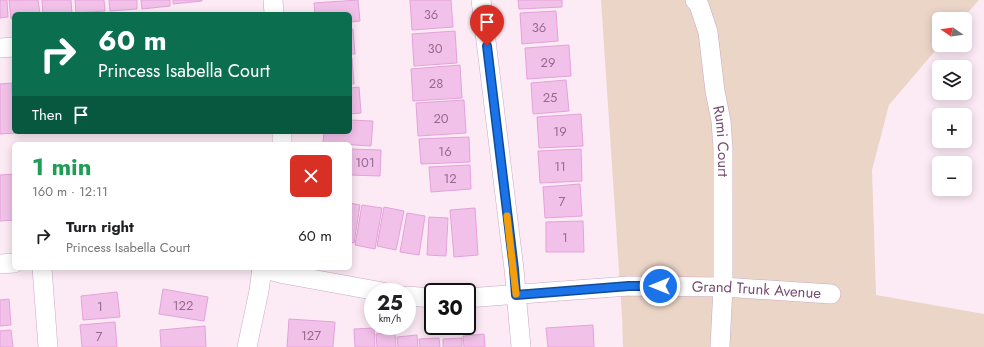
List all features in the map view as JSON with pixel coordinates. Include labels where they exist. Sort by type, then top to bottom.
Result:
[{"type":"street","points":[[273,0],[274,12]]},
{"type":"street","points":[[481,0],[514,269],[522,347]]},
{"type":"street","name":"Rumi Court","points":[[695,0],[699,5],[708,32],[715,91],[721,121],[724,179],[722,212],[723,287],[720,347]]},
{"type":"street","points":[[0,48],[12,47]]},
{"type":"street","points":[[0,264],[12,263]]},
{"type":"street","points":[[42,270],[48,347]]},
{"type":"street","points":[[247,347],[259,291],[262,270]]},
{"type":"street","points":[[269,270],[364,289]]},
{"type":"street","name":"Grand Trunk Avenue","points":[[476,297],[629,286],[723,287],[831,294]]},
{"type":"shaded area","points":[[601,0],[979,0],[968,12],[932,12],[932,52],[934,52],[889,105],[872,170],[876,295],[984,314],[984,347],[623,347]]},
{"type":"building","points":[[0,0],[7,0],[8,17],[0,18]]},
{"type":"building","points":[[9,0],[38,0],[40,12],[12,12],[11,19]]},
{"type":"building","points":[[42,0],[71,0],[72,12],[43,12]]},
{"type":"building","points":[[75,0],[104,0],[105,11],[76,12]]},
{"type":"building","points":[[109,0],[137,0],[137,9],[110,11]]},
{"type":"building","points":[[141,0],[170,0],[170,6],[142,9]]},
{"type":"building","points":[[173,0],[202,0],[202,1],[173,4]]},
{"type":"building","points":[[358,0],[360,21],[352,22],[352,12],[315,12],[314,3]]},
{"type":"building","points":[[410,0],[451,0],[453,27],[412,30]]},
{"type":"building","points":[[518,0],[562,0],[562,7],[519,9]]},
{"type":"building","points":[[556,11],[558,41],[522,44],[520,13]]},
{"type":"building","points":[[352,29],[353,29],[355,54],[352,54]]},
{"type":"building","points":[[455,31],[457,63],[414,66],[412,34]]},
{"type":"building","points":[[569,45],[571,76],[527,79],[525,48]]},
{"type":"building","points":[[352,58],[354,84],[352,84]]},
{"type":"building","points":[[460,65],[462,98],[413,101],[411,69]]},
{"type":"building","points":[[566,80],[569,111],[533,114],[531,83]]},
{"type":"building","points":[[12,83],[12,133],[0,134],[0,84]]},
{"type":"building","points":[[359,87],[361,113],[352,114],[352,88]]},
{"type":"building","points":[[464,100],[466,133],[418,136],[416,103]]},
{"type":"building","points":[[581,114],[583,146],[539,148],[537,117]]},
{"type":"building","points":[[352,120],[373,121],[371,146],[352,145],[352,142],[323,142],[324,134],[352,134]]},
{"type":"building","points":[[469,137],[470,162],[421,164],[419,139]]},
{"type":"building","points":[[352,149],[381,150],[380,176],[352,175]]},
{"type":"building","points":[[581,149],[582,181],[540,183],[538,151]]},
{"type":"building","points":[[470,165],[471,189],[431,192],[429,167]]},
{"type":"building","points":[[12,174],[12,220],[0,221],[0,175]]},
{"type":"building","points":[[580,184],[582,216],[545,218],[543,187]]},
{"type":"building","points":[[352,203],[360,205],[354,243],[352,242]]},
{"type":"building","points":[[362,205],[382,208],[375,249],[355,245]]},
{"type":"building","points":[[384,207],[404,211],[396,250],[377,246]]},
{"type":"building","points":[[475,208],[478,255],[454,257],[450,210]]},
{"type":"building","points":[[407,213],[425,216],[419,255],[400,252]]},
{"type":"building","points":[[429,217],[448,218],[446,256],[427,255]]},
{"type":"building","points":[[583,221],[584,252],[546,252],[546,222]]},
{"type":"building","points":[[163,289],[208,297],[204,321],[159,314]]},
{"type":"building","points":[[117,292],[120,317],[83,320],[81,296]]},
{"type":"building","points":[[9,299],[11,325],[0,326],[0,300]]},
{"type":"building","points":[[289,319],[335,322],[333,347],[287,347]]},
{"type":"building","points":[[115,322],[117,347],[82,347],[80,325]]},
{"type":"building","points":[[593,325],[594,347],[548,347],[546,328]]},
{"type":"building","points":[[205,326],[206,347],[161,347],[160,330]]},
{"type":"building","points":[[364,328],[364,335],[374,335],[375,347],[355,347],[354,329]]},
{"type":"building","points":[[11,330],[13,347],[0,347],[0,331]]},
{"type":"building","points":[[484,334],[485,347],[464,347],[463,336]]},
{"type":"building","points":[[376,335],[395,335],[396,347],[377,347]]},
{"type":"building","points":[[417,335],[418,347],[398,347],[397,337]]},
{"type":"building","points":[[439,338],[440,347],[420,347],[419,339]]},
{"type":"building","points":[[462,338],[462,347],[443,347],[443,339]]},
{"type":"slow traffic","points":[[507,216],[516,294]]},
{"type":"route","points":[[487,46],[516,295],[629,286],[660,286]]}]
